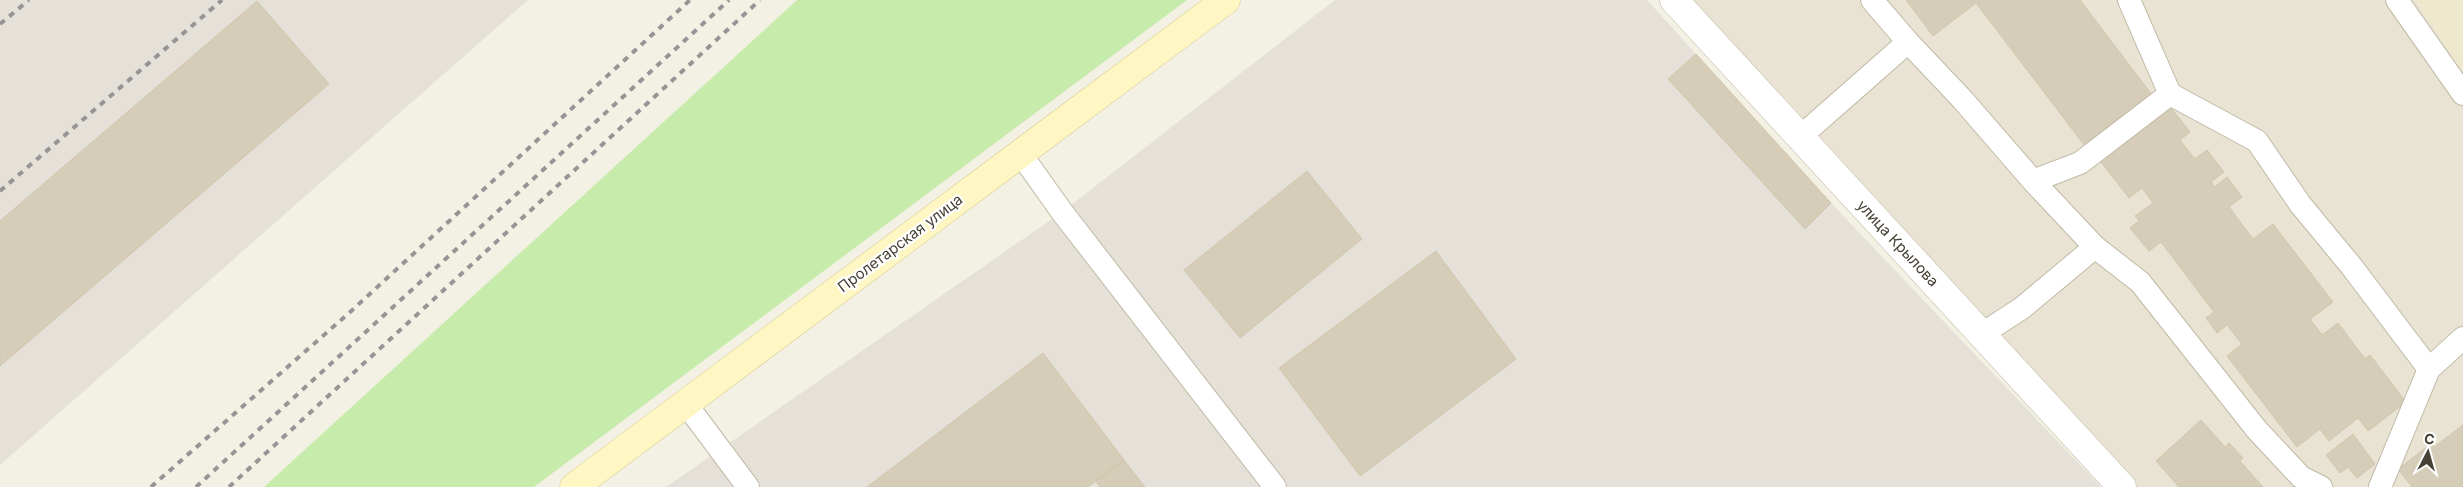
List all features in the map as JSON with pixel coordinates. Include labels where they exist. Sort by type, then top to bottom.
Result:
[{"type":"street","name":"Пролетарская улица","points":[[574,487],[1226,0]]},
{"type":"street","name":"улица Крылова","points":[[1674,0],[2122,487]]},
{"type":"lane","points":[[1872,0],[2095,248],[2140,282],[2257,430],[2301,477],[2321,487]]},
{"type":"lane","points":[[2129,0],[2170,94],[2257,141],[2300,204],[2352,267],[2429,369]]},
{"type":"lane","points":[[2397,0],[2463,94]]},
{"type":"lane","points":[[1800,138],[1908,42]]},
{"type":"lane","points":[[2033,181],[2080,163],[2170,94]]},
{"type":"lane","points":[[1020,153],[1062,212],[1275,487]]},
{"type":"lane","points":[[1982,334],[2022,308],[2095,248]]},
{"type":"lane","points":[[2380,487],[2429,369],[2463,338]]},
{"type":"lane","points":[[686,404],[748,487]]},
{"type":"shaded area","points":[[0,0],[528,0],[0,465]]},
{"type":"shaded area","points":[[1335,0],[1647,0],[1831,203],[2101,487],[666,487],[1062,212]]},
{"type":"shaded area","points":[[1686,0],[2463,0],[2463,487],[2134,487]]},
{"type":"shaded area","points":[[2415,0],[2463,0],[2463,73]]},
{"type":"green space","points":[[797,0],[1187,0],[534,487],[264,487]]},
{"type":"building","points":[[1906,0],[2080,0],[2152,95],[2085,146],[1976,3],[1933,36]]},
{"type":"building","points":[[257,1],[329,84],[0,366],[0,221]]},
{"type":"building","points":[[1696,54],[1831,203],[1805,229],[1668,79]]},
{"type":"building","points":[[2168,104],[2190,132],[2180,140],[2195,159],[2207,150],[2224,172],[2211,182],[2215,187],[2227,177],[2242,197],[2229,207],[2253,239],[2273,224],[2333,302],[2310,319],[2322,335],[2338,323],[2365,359],[2370,355],[2406,402],[2368,431],[2358,418],[2329,441],[2320,429],[2297,447],[2227,356],[2242,344],[2227,325],[2217,333],[2206,318],[2214,312],[2161,242],[2149,251],[2130,228],[2139,221],[2135,216],[2153,203],[2142,188],[2129,198],[2098,158]]},
{"type":"building","points":[[1307,171],[1362,239],[1240,338],[1184,270]]},
{"type":"building","points":[[1436,251],[1516,359],[1360,476],[1279,368]]},
{"type":"building","points":[[1043,353],[1124,460],[1088,487],[867,487]]},
{"type":"building","points":[[2201,420],[2225,447],[2229,443],[2243,458],[2240,461],[2263,487],[2179,487],[2156,461]]},
{"type":"building","points":[[2463,425],[2463,487],[2412,487],[2398,469],[2432,443],[2434,447]]},
{"type":"building","points":[[2353,434],[2375,464],[2357,478],[2348,467],[2340,473],[2326,455]]},
{"type":"building","points":[[1124,460],[1145,487],[1100,487],[1096,481]]},
{"type":"railway","points":[[0,24],[29,0]]},
{"type":"railway","points":[[0,191],[222,0]]},
{"type":"railway","points":[[151,487],[349,313],[690,0]]},
{"type":"railway","points":[[196,487],[729,0]]},
{"type":"railway","points":[[229,487],[760,0]]}]
